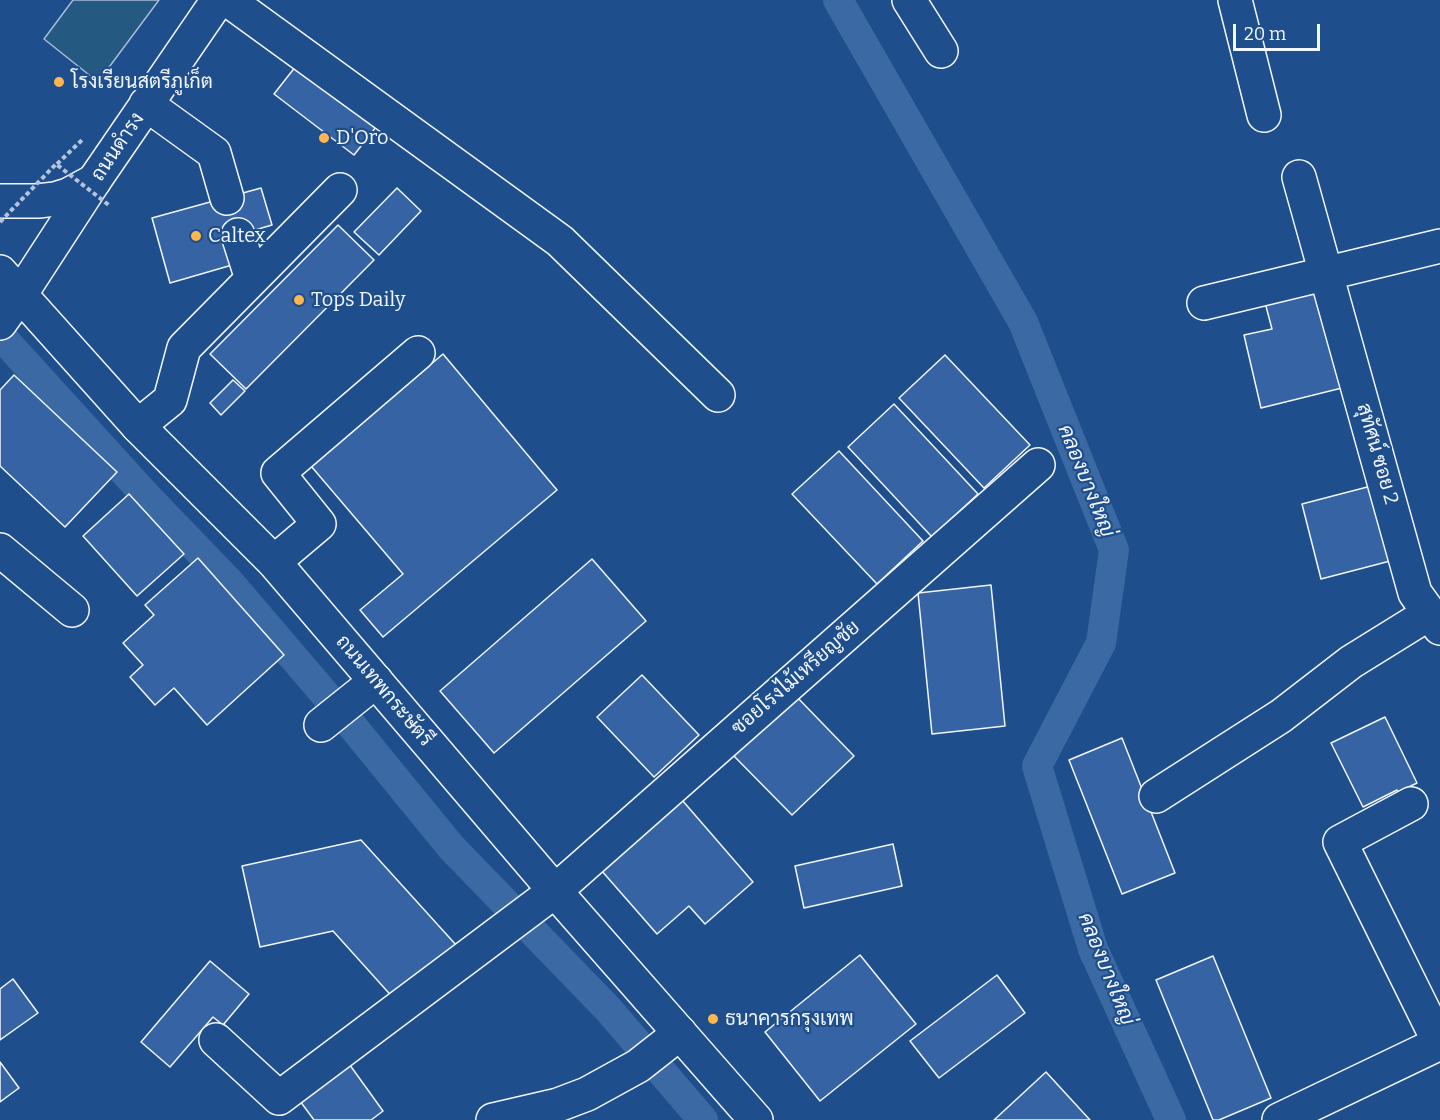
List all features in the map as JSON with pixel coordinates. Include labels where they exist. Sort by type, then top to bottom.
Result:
[{"type":"street","name":"ถนนดำรง","points":[[7,301],[102,194],[146,104],[218,0]]},
{"type":"street","points":[[228,0],[560,241],[718,395]]},
{"type":"street","points":[[909,0],[941,51]]},
{"type":"street","points":[[1235,0],[1264,115]]},
{"type":"street","points":[[146,104],[214,153],[227,198]]},
{"type":"street","name":"สุทัศน์ ซอย 2","points":[[1299,177],[1415,593],[1435,620]]},
{"type":"street","points":[[138,426],[170,400],[184,348],[340,190]]},
{"type":"street","points":[[0,201],[38,201],[68,195],[102,194]]},
{"type":"street","points":[[238,235],[252,279]]},
{"type":"street","points":[[1204,303],[1440,246]]},
{"type":"street","name":"ถนนเทพกระษัตรี","points":[[7,301],[138,426],[274,562],[555,891],[658,1050],[756,1120]]},
{"type":"street","points":[[274,562],[319,524],[278,473],[418,353]]},
{"type":"street","name":"ซอยโรงไม้เหรียญชัย","points":[[216,1040],[279,1098],[555,891],[1038,465]]},
{"type":"street","points":[[0,550],[72,610]]},
{"type":"street","points":[[1156,796],[1281,716],[1351,662],[1435,620]]},
{"type":"street","points":[[334,716],[376,681]]},
{"type":"street","points":[[1279,1120],[1440,1043],[1340,842],[1412,804]]},
{"type":"street","points":[[493,1120],[572,1101],[658,1050]]},
{"type":"path","points":[[0,222],[56,164],[90,134]]},
{"type":"path","points":[[56,164],[102,194]]},
{"type":"shaded area","points":[[73,0],[159,0],[98,82],[44,39]]},
{"type":"building","points":[[296,66],[376,127],[354,155],[274,94]]},
{"type":"building","name":"Caltex","points":[[261,188],[272,225],[238,235],[239,263],[170,283],[152,218]]},
{"type":"building","points":[[397,188],[421,211],[379,255],[354,232]]},
{"type":"building","name":"Tops Daily","points":[[338,225],[374,260],[246,389],[210,354]]},
{"type":"building","points":[[1325,280],[1350,386],[1261,408],[1244,335],[1272,329],[1263,295]]},
{"type":"building","points":[[443,354],[557,490],[383,637],[360,610],[403,574],[311,466]]},
{"type":"building","points":[[945,355],[1030,445],[984,488],[899,398]]},
{"type":"building","points":[[14,375],[117,472],[65,527],[0,466],[0,390]]},
{"type":"building","points":[[233,380],[245,391],[221,415],[210,403]]},
{"type":"building","points":[[894,404],[978,494],[932,537],[848,447]]},
{"type":"building","points":[[839,451],[923,541],[877,584],[792,494]]},
{"type":"building","points":[[1375,485],[1394,560],[1321,579],[1302,504]]},
{"type":"building","points":[[129,494],[184,554],[137,596],[83,536]]},
{"type":"building","points":[[198,558],[284,655],[207,725],[174,688],[155,705],[130,677],[143,665],[123,643],[154,615],[145,605]]},
{"type":"building","points":[[592,559],[646,621],[494,753],[440,691]]},
{"type":"building","points":[[991,585],[1005,726],[932,734],[918,593]]},
{"type":"building","points":[[642,675],[699,735],[654,777],[597,717]]},
{"type":"building","points":[[793,693],[854,756],[792,815],[731,753]]},
{"type":"building","points":[[1385,717],[1417,783],[1363,807],[1331,743]]},
{"type":"building","points":[[1122,738],[1175,873],[1122,894],[1069,760]]},
{"type":"building","points":[[682,800],[753,882],[705,924],[689,906],[657,934],[601,870]]},
{"type":"building","points":[[361,840],[457,946],[396,1001],[333,931],[260,947],[242,866]]},
{"type":"building","points":[[893,844],[902,886],[804,908],[795,866]]},
{"type":"building","points":[[860,955],[916,1024],[820,1101],[765,1032]]},
{"type":"building","points":[[1213,956],[1271,1098],[1219,1120],[1213,1120],[1156,980]]},
{"type":"building","points":[[210,961],[249,994],[223,1025],[213,1017],[170,1067],[141,1042]]},
{"type":"building","points":[[997,975],[1025,1013],[939,1078],[910,1041]]},
{"type":"building","points":[[13,979],[38,1013],[0,1040],[0,989]]},
{"type":"building","points":[[347,1061],[383,1111],[371,1120],[314,1120],[297,1097]]},
{"type":"building","points":[[0,1062],[19,1088],[0,1102]]},
{"type":"building","points":[[1046,1072],[1090,1120],[994,1120]]},
{"type":"waterway","name":"คลองบางใหญ่","points":[[838,0],[1023,322],[1114,550],[1101,643],[1037,766],[1093,949],[1171,1120]]},
{"type":"waterway","points":[[0,335],[150,500],[229,582],[353,727],[451,847],[608,1009],[703,1120]]},
{"type":"place","name":"โรงเรียนสตรีภูเก็ต","points":[[59,82]]},
{"type":"place","name":"D'Oro","points":[[324,138]]},
{"type":"place","name":"Caltex","points":[[196,236]]},
{"type":"place","name":"Tops Daily","points":[[299,300]]},
{"type":"place","name":"ธนาคารกรุงเทพ","points":[[713,1019]]}]
